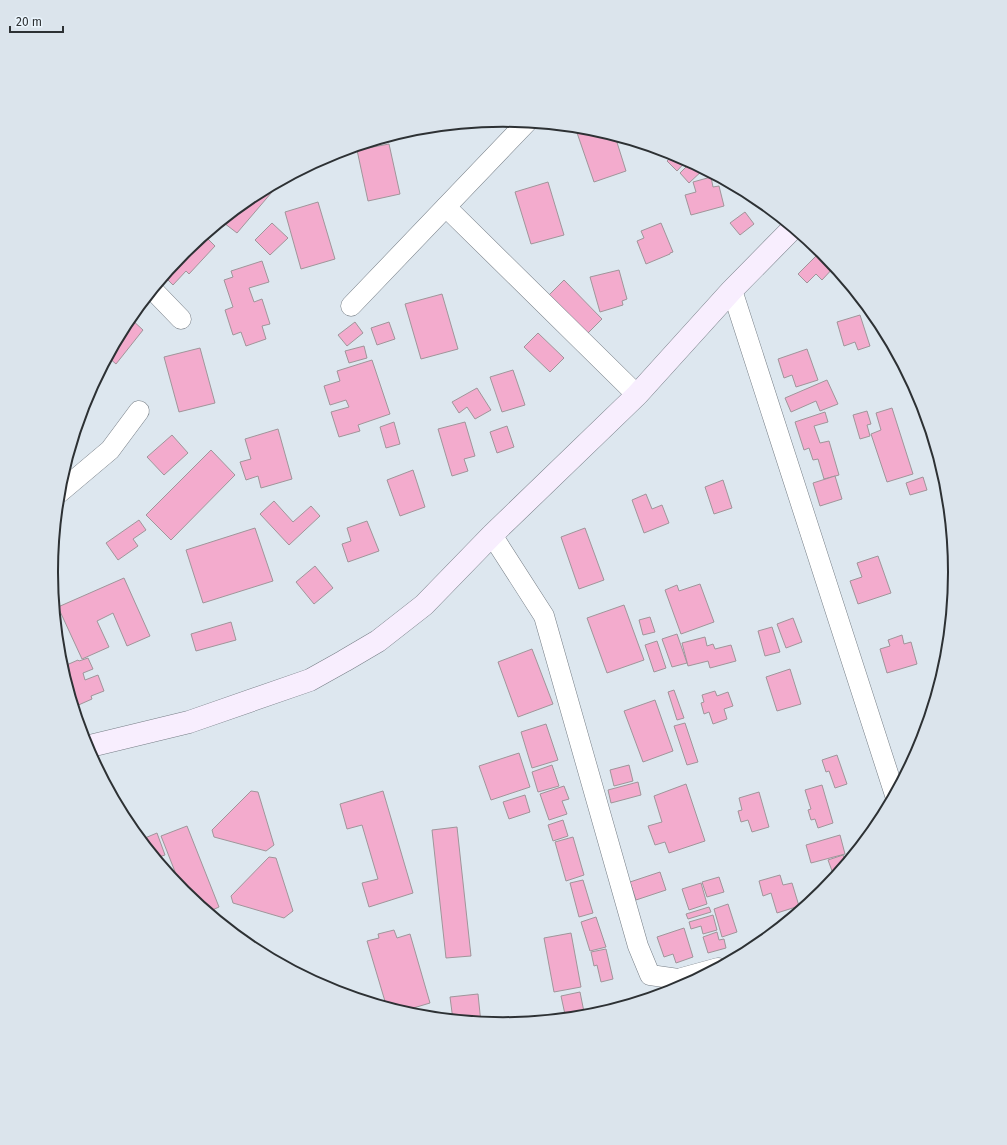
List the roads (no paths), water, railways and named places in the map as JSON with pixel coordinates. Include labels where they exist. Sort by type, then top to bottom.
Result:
[{"type":"street","points":[[351,306],[522,128]]},
{"type":"street","points":[[446,206],[637,395]]},
{"type":"street","points":[[93,744],[189,722],[310,680],[378,641],[424,605],[492,535],[637,395],[732,290],[790,232]]},
{"type":"street","points":[[732,290],[893,788]]},
{"type":"street","points":[[156,294],[181,319]]},
{"type":"street","points":[[67,486],[110,450],[138,411]]},
{"type":"street","points":[[492,535],[544,616],[638,946],[650,975],[678,979],[697,974]]}]
